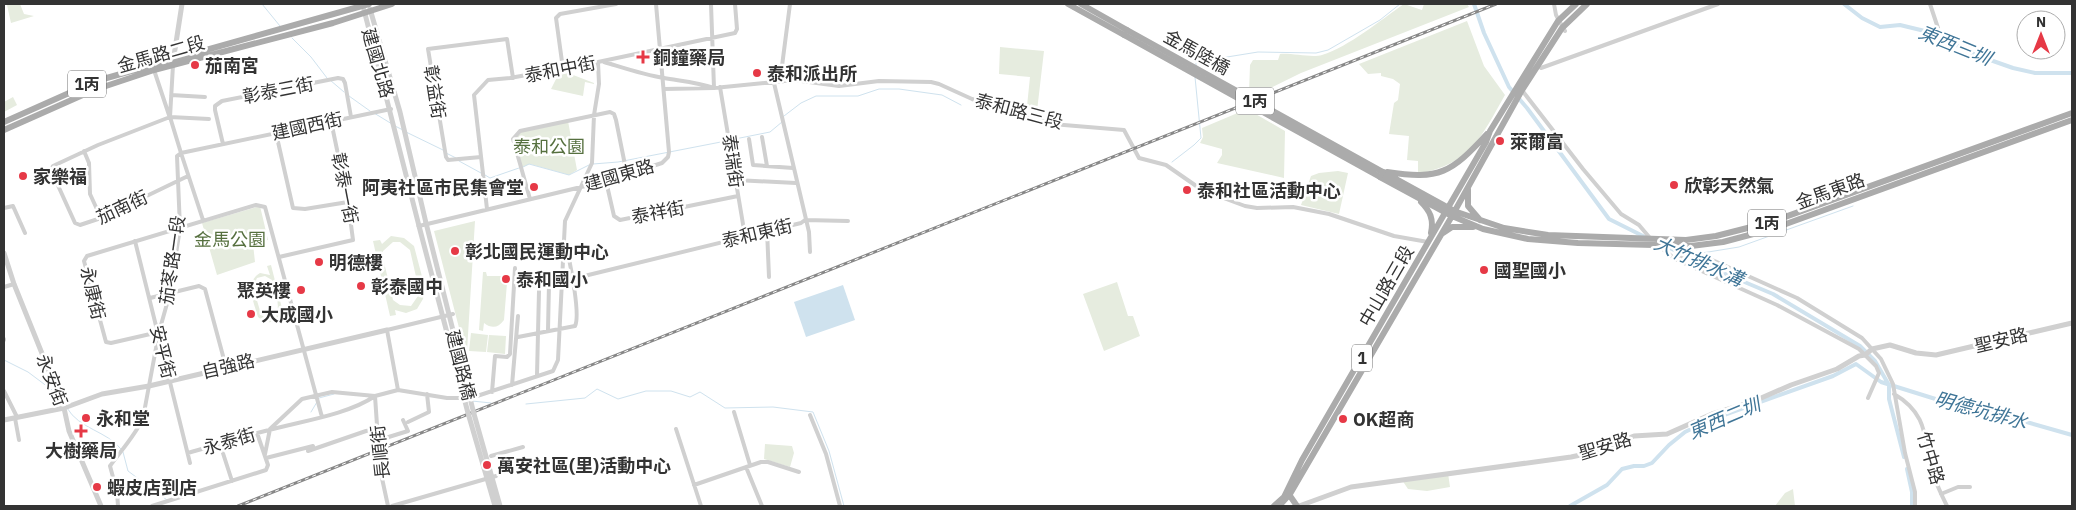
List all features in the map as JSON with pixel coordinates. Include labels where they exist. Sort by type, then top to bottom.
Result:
[{"type":"main road","name":"1丙","points":[[333,19],[368,6],[392,4]]},
{"type":"main road","name":"1丙","points":[[1068,4],[1126,32]]},
{"type":"main road","name":"1丙","points":[[1081,4],[1126,32]]},
{"type":"main road","name":"1","points":[[1509,107],[1558,21],[1576,4]]},
{"type":"main road","name":"1","points":[[1520,89],[1563,30],[1587,4]]},
{"type":"main road","name":"1丙","points":[[333,19],[364,13],[368,6]]},
{"type":"main road","name":"金馬路二段","points":[[4,122],[82,86],[282,28],[333,19]]},
{"type":"main road","name":"金馬路二段","points":[[4,130],[94,90],[154,70],[173,61],[289,34],[333,19]]},
{"type":"main road","name":"金馬陸橋","points":[[1126,32],[1381,174]]},
{"type":"main road","name":"中山路三段","points":[[1450,212],[1468,187],[1509,107]]},
{"type":"main road","name":"中山路三段","points":[[1279,506],[1287,496],[1450,212],[1490,131],[1509,107]]},
{"type":"main road","name":"金馬東路","points":[[1479,224],[1526,232],[1686,240],[1741,230],[1771,222],[2072,113]]},
{"type":"main road","name":"金馬東路","points":[[1450,212],[1528,240],[1658,246],[1691,246],[1724,242],[1754,235],[2072,120]]},
{"type":"main road","name":"1","points":[[1381,174],[1417,176],[1437,174],[1464,157],[1490,131]]},
{"type":"main road","name":"1丙","points":[[1381,174],[1414,196],[1450,212]]},
{"type":"main road","name":"1丙","points":[[1381,174],[1450,212]]},
{"type":"main road","points":[[1433,242],[1452,227],[1479,224],[1468,206],[1468,187]]},
{"type":"main road","points":[[1414,196],[1430,211],[1433,225],[1433,242]]},
{"type":"main road","points":[[1287,496],[1292,506]]},
{"type":"main road","points":[[1287,496],[1298,506]]},
{"type":"main road","name":"中山路三段","points":[[1274,506],[1287,496]]},
{"type":"street","points":[[170,117],[173,61],[182,4]]},
{"type":"street","points":[[563,69],[556,18],[560,14],[616,4]]},
{"type":"street","name":"建國東路","points":[[420,226],[426,223],[606,181],[662,163],[669,153],[656,4]]},
{"type":"street","points":[[711,4],[714,88]]},
{"type":"street","name":"泰和中街","points":[[487,209],[474,95],[488,80],[513,78],[600,62],[735,33],[737,29],[735,4]]},
{"type":"street","points":[[664,89],[714,88],[782,82],[782,66],[790,4]]},
{"type":"street","points":[[1554,4],[1558,21],[1563,30]]},
{"type":"street","points":[[1541,68],[1718,4]]},
{"type":"street","points":[[1930,4],[1938,28]]},
{"type":"street","name":"建國北路","points":[[368,6],[400,112],[426,223]]},
{"type":"street","name":"建國北路","points":[[364,13],[391,109],[420,226]]},
{"type":"street","name":"彰益街","points":[[481,157],[455,160],[446,155],[428,49],[507,39],[513,78]]},
{"type":"street","points":[[266,456],[270,429],[297,402],[316,399],[335,392],[374,396],[398,390],[471,398],[552,371],[557,365],[566,221],[591,165],[600,62],[663,78],[700,83],[714,88]]},
{"type":"street","points":[[154,70],[203,220]]},
{"type":"street","name":"彰泰三街","points":[[223,144],[215,110],[218,102],[329,80],[343,79],[351,117]]},
{"type":"street","name":"泰和路三段","points":[[782,82],[794,80],[839,86],[879,81],[939,84],[972,99],[1052,124],[1124,130],[1139,158],[1166,165],[1202,190],[1245,206],[1257,208],[1293,207],[1330,214],[1394,236],[1433,242]]},
{"type":"street","name":"泰和東街","points":[[572,278],[801,223],[805,220],[774,83]]},
{"type":"street","name":"泰瑞街","points":[[720,87],[745,236]]},
{"type":"street","points":[[1520,89],[1620,214],[1639,225],[1658,246],[1675,260],[1777,305],[1859,349],[1866,355],[1876,366],[1878,373],[1868,398]]},
{"type":"street","points":[[171,95],[205,97]]},
{"type":"street","name":"建國西街","points":[[181,152],[391,109]]},
{"type":"street","points":[[530,199],[513,139],[520,130],[610,112],[614,114],[627,175]]},
{"type":"street","points":[[170,117],[209,119]]},
{"type":"street","name":"茄南街","points":[[170,117],[84,151],[53,166],[51,172],[75,223],[80,225],[101,218],[188,176]]},
{"type":"street","name":"彰泰一街","points":[[279,257],[353,240],[348,202],[331,121]]},
{"type":"street","points":[[276,133],[293,208],[305,209],[348,202]]},
{"type":"street","name":"茄苳路一段","points":[[118,506],[117,492],[110,466],[127,442],[139,430],[143,418],[159,332],[170,293],[180,228],[176,136]]},
{"type":"street","points":[[762,136],[767,166]]},
{"type":"street","points":[[748,139],[753,166],[793,168]]},
{"type":"street","points":[[84,151],[89,163],[90,194],[101,218]]},
{"type":"street","points":[[177,156],[181,152]]},
{"type":"street","points":[[736,180],[796,183]]},
{"type":"street","name":"泰祥街","points":[[606,181],[614,216],[620,220],[738,196]]},
{"type":"street","name":"永康街","points":[[159,332],[111,343],[106,342],[84,261],[87,256],[256,204],[265,207],[279,257]]},
{"type":"street","points":[[4,208],[13,206],[25,233]]},
{"type":"street","points":[[810,252],[809,232],[805,220],[848,220]]},
{"type":"street","name":"建國路橋","points":[[426,223],[474,414],[500,506]]},
{"type":"street","name":"建國路橋","points":[[420,226],[466,404],[495,506]]},
{"type":"street","points":[[767,230],[769,277]]},
{"type":"street","name":"安平街","points":[[135,241],[190,463]]},
{"type":"street","points":[[518,337],[548,330],[560,330],[575,326],[577,323],[566,241]]},
{"type":"street","name":"永安街","points":[[4,253],[14,284],[64,408],[69,431],[101,506]]},
{"type":"street","points":[[1675,260],[1696,254],[1701,255],[1797,298],[1862,338],[1881,359],[1893,389],[1905,453],[1916,492],[1915,506]]},
{"type":"street","points":[[279,257],[322,417]]},
{"type":"street","points":[[492,392],[495,356],[508,357],[510,354],[515,268]]},
{"type":"street","points":[[548,330],[549,283]]},
{"type":"street","points":[[4,287],[14,284]]},
{"type":"street","points":[[150,298],[198,286],[205,289],[226,367]]},
{"type":"street","points":[[537,375],[539,291]]},
{"type":"street","name":"自強路","points":[[4,420],[64,408],[102,394],[149,386],[170,379],[453,314]]},
{"type":"street","points":[[512,385],[515,343],[518,337],[518,316]]},
{"type":"street","name":"聖安路","points":[[1298,506],[1351,487],[1571,457],[1590,453],[1634,436],[1667,434],[1712,414],[1752,402],[1791,385],[1837,369],[1859,356],[1866,355],[1872,349],[1890,346],[1916,353],[1936,355],[2072,323]]},
{"type":"street","points":[[387,330],[398,390]]},
{"type":"street","name":"竹中路","points":[[1893,389],[1916,410],[1926,434],[1933,474],[1947,506]]},
{"type":"street","points":[[4,390],[16,418],[19,440]]},
{"type":"street","points":[[408,422],[429,412],[427,394]]},
{"type":"street","name":"永泰街","points":[[188,453],[270,429],[322,417],[367,401],[374,396]]},
{"type":"street","name":"長順街","points":[[374,396],[380,469],[388,506]]},
{"type":"street","points":[[734,412],[748,466],[762,506]]},
{"type":"street","points":[[810,415],[826,454],[840,506]]},
{"type":"street","points":[[379,440],[408,432],[403,420]]},
{"type":"street","points":[[308,451],[366,431],[378,429]]},
{"type":"street","points":[[676,429],[700,506]]},
{"type":"street","points":[[152,506],[269,468],[257,433]]},
{"type":"street","points":[[220,444],[232,481]]},
{"type":"street","points":[[266,456],[313,446]]},
{"type":"street","points":[[491,456],[523,447]]},
{"type":"street","points":[[694,485],[748,466],[768,462],[799,472]]},
{"type":"street","points":[[392,506],[496,476]]},
{"type":"street","points":[[1941,494],[1958,487],[1970,487]]},
{"type":"green space","points":[[20,4],[24,14],[34,16],[11,23],[7,5]]},
{"type":"green space","points":[[1404,4],[1422,10],[1424,4],[1467,4],[1469,7],[1301,73],[1252,97],[1249,93],[1250,65],[1253,60],[1278,60],[1280,54],[1313,56],[1333,51],[1354,39]]},
{"type":"green space","points":[[1467,21],[1484,66],[1505,95],[1472,147],[1450,163],[1418,174],[1418,161],[1407,160],[1409,136],[1389,134],[1394,103],[1398,100],[1400,84],[1393,79],[1381,76],[1381,73],[1368,74],[1359,64]]},
{"type":"green space","points":[[1000,47],[1044,51],[1037,111],[1032,111],[1027,106],[1030,77],[999,74]]},
{"type":"green space","points":[[568,73],[594,84],[585,82],[583,96],[551,89],[558,75]]},
{"type":"green space","points":[[13,97],[17,105],[4,112],[4,102]]},
{"type":"green space","points":[[1247,109],[1285,131],[1284,178],[1217,163],[1222,155],[1222,149],[1200,143],[1203,137],[1202,128]]},
{"type":"green space","name":"泰和公園","points":[[568,121],[577,170],[569,175],[530,164],[521,168],[513,139],[520,131]]},
{"type":"green space","points":[[1338,171],[1348,173],[1339,214],[1301,205],[1311,176]]},
{"type":"green space","name":"金馬公園","points":[[260,206],[268,240],[253,244],[255,262],[217,275],[202,223]]},
{"type":"green space","points":[[475,221],[467,351],[465,351],[434,231]]},
{"type":"green space","points":[[391,236],[404,238],[414,246],[425,288],[423,299],[417,309],[406,313],[395,310],[396,315],[390,316],[373,241],[380,240],[382,244]],"holes":[[[393,242],[400,242],[410,250],[419,290],[418,296],[411,306],[400,305],[393,300],[383,258],[383,251]]]},
{"type":"green space","points":[[271,265],[284,316],[282,317],[280,313],[271,322],[258,317],[251,287],[255,277],[260,273],[270,275],[267,266]],"holes":[[[265,276],[272,280],[278,307],[275,316],[271,319],[261,314],[253,287],[257,278]]]},
{"type":"green space","points":[[483,272],[486,272],[487,276],[501,276],[507,283],[504,320],[495,327],[484,323],[483,331],[479,330]]},
{"type":"green space","points":[[527,272],[538,272],[537,288],[527,287]]},
{"type":"green space","points":[[1117,282],[1128,316],[1133,316],[1140,336],[1104,351],[1083,294]]},
{"type":"green space","points":[[471,333],[488,335],[486,352],[469,351]]},
{"type":"green space","points":[[489,335],[506,336],[505,354],[487,352]]},
{"type":"green space","points":[[765,444],[792,446],[794,453],[790,467],[764,459]]},
{"type":"green space","points":[[1448,473],[1450,487],[1427,491],[1408,489],[1402,480]]},
{"type":"green space","points":[[1793,489],[1795,506],[1775,506],[1785,493]]},
{"type":"water","points":[[843,285],[855,320],[806,337],[794,302]]},
{"type":"waterway","points":[[262,4],[280,26]]},
{"type":"waterway","points":[[1196,66],[1196,62],[1258,52],[1316,53],[1328,50],[1380,20],[1400,4]]},
{"type":"waterway","name":"大竹排水溝","points":[[1474,4],[1484,33],[1509,87],[1527,108],[1609,219],[1645,237]]},
{"type":"waterway","name":"東西三圳","points":[[1844,4],[1862,18],[1880,27],[1900,25],[1933,33],[1976,55],[2013,68],[2035,73],[2072,73]]},
{"type":"waterway","points":[[292,38],[311,57],[327,78]]},
{"type":"waterway","points":[[1172,162],[1201,138],[1195,77]]},
{"type":"waterway","points":[[330,80],[344,92]]},
{"type":"waterway","points":[[784,116],[801,103],[816,96],[858,96],[879,89],[899,89],[942,95],[961,105]]},
{"type":"waterway","points":[[349,96],[370,111]]},
{"type":"waterway","points":[[374,113],[392,124]]},
{"type":"waterway","points":[[730,140],[770,132],[782,122]]},
{"type":"waterway","points":[[395,126],[403,130]]},
{"type":"waterway","points":[[406,132],[443,150]]},
{"type":"waterway","points":[[593,164],[618,162],[726,141]]},
{"type":"waterway","points":[[446,153],[456,158]]},
{"type":"waterway","points":[[459,161],[481,173]]},
{"type":"waterway","points":[[523,167],[529,164],[569,175],[589,165]]},
{"type":"waterway","points":[[485,175],[490,178],[519,168]]},
{"type":"waterway","points":[[1702,253],[1739,247],[1853,206]]},
{"type":"waterway","name":"大竹排水溝","points":[[1668,247],[1704,265],[1773,294],[1860,346],[1875,361],[1889,385],[1889,399],[1904,457]]},
{"type":"waterway","name":"東西二圳","points":[[4,360],[28,372],[56,393]]},
{"type":"waterway","name":"東西二圳","points":[[1570,506],[1607,485],[1622,469],[1652,463],[1685,432],[1710,420],[1833,376],[1856,364],[1881,382],[1958,406],[1981,409],[2072,435]]},
{"type":"waterway","points":[[526,404],[585,398],[597,389],[618,399],[646,391],[671,391],[690,397],[700,392],[725,408],[773,407],[813,412],[829,451],[844,506]]},
{"type":"waterway","points":[[319,398],[334,394]]},
{"type":"waterway","points":[[472,401],[491,403]]},
{"type":"waterway","points":[[311,412],[317,402]]},
{"type":"waterway","name":"東西二圳","points":[[67,408],[79,421],[108,438],[121,449]]},
{"type":"waterway","name":"東西二圳","points":[[123,452],[128,471],[167,500]]},
{"type":"waterway","name":"大竹排水溝","points":[[1907,469],[1912,492],[1912,506]]},
{"type":"railway","points":[[238,506],[1496,4]]},
{"type":"place","name":"銅鐘藥局","points":[[643,57]]},
{"type":"place","name":"茄南宮","points":[[195,65]]},
{"type":"place","name":"泰和派出所","points":[[757,73]]},
{"type":"place","name":"萊爾富","points":[[1500,141]]},
{"type":"place","name":"家樂福","points":[[23,176]]},
{"type":"place","name":"欣彰天然氣","points":[[1674,185]]},
{"type":"place","name":"阿夷社區市民集會堂","points":[[534,187]]},
{"type":"place","name":"泰和社區活動中心","points":[[1187,190]]},
{"type":"place","name":"彰北國民運動中心","points":[[455,251]]},
{"type":"place","name":"明德樓","points":[[319,262]]},
{"type":"place","name":"國聖國小","points":[[1484,270]]},
{"type":"place","name":"泰和國小","points":[[506,279]]},
{"type":"place","name":"彰泰國中","points":[[361,286]]},
{"type":"place","name":"聚英樓","points":[[301,290]]},
{"type":"place","name":"大成國小","points":[[251,314]]},
{"type":"place","name":"永和堂","points":[[86,418]]},
{"type":"place","name":"OK超商","points":[[1343,419]]},
{"type":"place","name":"大樹藥局","points":[[81,431]]},
{"type":"place","name":"萬安社區(里)活動中心","points":[[487,465]]},
{"type":"place","name":"蝦皮店到店","points":[[97,487]]},
{"type":"water label","name":"明德坑排水","points":[[1981,410]]}]
